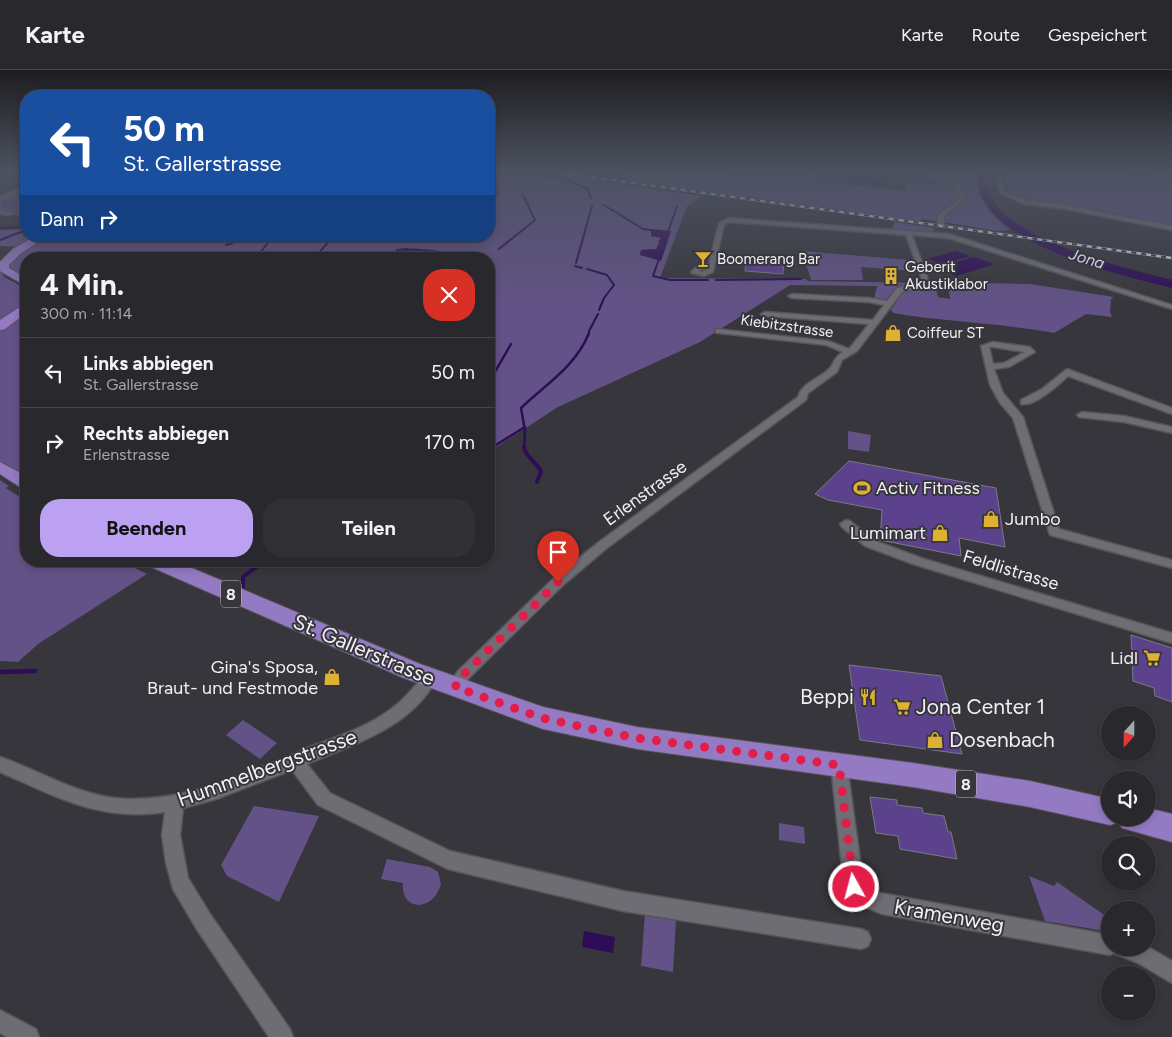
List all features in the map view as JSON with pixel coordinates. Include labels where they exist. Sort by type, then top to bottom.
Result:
[{"type":"main road","points":[[20,280],[4,269],[4,264],[17,251],[33,242]]},
{"type":"main road","points":[[0,326],[20,311]]},
{"type":"main road","points":[[0,467],[20,479]]},
{"type":"main road","name":"St. Gallerstrasse","points":[[170,567],[430,678],[542,718],[637,738],[839,765],[1030,794],[1101,810]]},
{"type":"main road","points":[[1156,824],[1172,828]]},
{"type":"street","points":[[937,234],[941,226],[941,216]]},
{"type":"street","points":[[1112,216],[1172,228]]},
{"type":"street","points":[[712,265],[722,223],[729,220],[937,234],[967,240],[1172,307]]},
{"type":"street","name":"Kiebitzstrasse","points":[[719,331],[828,343],[845,355],[901,289],[927,283],[908,232]]},
{"type":"street","name":"Kiebitzstrasse","points":[[792,296],[869,300],[889,304]]},
{"type":"street","points":[[1114,297],[1141,302],[1153,301]]},
{"type":"street","name":"Kiebitzstrasse","points":[[766,314],[874,322]]},
{"type":"street","points":[[990,367],[1006,365],[1031,352],[1030,350],[1002,345],[986,345],[990,367],[994,386],[1005,405],[1018,418],[1054,532],[1172,564]]},
{"type":"street","name":"Erlenstrasse","points":[[455,687],[463,675],[558,582],[604,545],[803,398],[804,392],[834,370],[845,355]]},
{"type":"street","points":[[1024,402],[1045,391],[1067,372],[1172,411]]},
{"type":"street","points":[[1082,415],[1124,419],[1172,430]]},
{"type":"street","name":"Feldlistrasse","points":[[846,524],[869,543],[917,561],[1172,638]]},
{"type":"street","name":"Hummelbergstrasse","points":[[0,764],[98,803],[116,806],[155,806],[175,803],[212,792],[295,761],[380,725],[414,699],[430,678]]},
{"type":"street","points":[[295,761],[324,799],[448,860],[623,901],[862,939]]},
{"type":"street","name":"Kramenweg","points":[[839,765],[854,887],[869,899],[908,909],[1101,943]]},
{"type":"street","points":[[175,803],[171,835],[180,882],[203,921],[282,1037]]},
{"type":"street","points":[[1143,956],[1172,973]]},
{"type":"street","points":[[0,1021],[28,1037]]},
{"type":"shaded area","points":[[495,216],[683,216],[660,278],[805,279],[808,281],[927,283],[935,285],[938,297],[950,299],[948,282],[1030,284],[1114,297],[1111,299],[1110,312],[1112,317],[1086,314],[1054,333],[893,313],[891,310],[899,298],[890,297],[887,301],[874,299],[877,286],[790,285],[700,342],[558,407],[495,448],[495,252],[20,252],[20,276],[10,267],[10,263],[19,252],[37,242],[495,242]],"holes":[[[671,231],[661,261],[642,250],[656,249],[661,238],[657,236]]]},
{"type":"shaded area","points":[[884,216],[939,216],[937,221],[924,219],[919,221]]},
{"type":"shaded area","points":[[944,216],[994,216],[1010,230],[996,231],[944,222]]},
{"type":"shaded area","points":[[1111,216],[1172,216],[1172,227]]},
{"type":"shaded area","points":[[895,222],[935,228],[929,232],[891,229]]},
{"type":"shaded area","points":[[20,229],[20,242],[24,242],[21,247],[0,246],[0,230]]},
{"type":"shaded area","points":[[651,229],[671,231],[661,261],[640,255],[641,250],[656,249],[660,243],[658,241],[661,238],[651,236]]},
{"type":"shaded area","points":[[406,248],[446,252],[395,252],[396,249]]},
{"type":"shaded area","points":[[802,251],[910,260],[913,271],[861,267],[863,280],[811,280]]},
{"type":"shaded area","points":[[956,251],[971,256],[943,264],[928,259]]},
{"type":"shaded area","points":[[974,257],[995,264],[956,276],[935,268]]},
{"type":"shaded area","points":[[0,267],[4,277],[20,285],[20,307],[17,312],[0,322]]},
{"type":"shaded area","points":[[20,317],[20,479],[0,467],[0,331]]},
{"type":"shaded area","points":[[848,431],[871,435],[869,452],[848,449]]},
{"type":"shaded area","points":[[0,480],[9,486],[6,488],[20,497],[20,567],[133,567],[147,574],[38,644],[18,662],[0,661]]},
{"type":"shaded area","points":[[243,720],[277,743],[260,759],[226,735]]},
{"type":"shaded area","points":[[254,806],[319,816],[279,902],[227,876],[221,865]]},
{"type":"shaded area","points":[[779,823],[804,827],[805,844],[779,840]]},
{"type":"shaded area","points":[[387,859],[430,867],[438,872],[441,884],[437,893],[425,904],[418,905],[412,903],[403,892],[403,883],[381,879]]},
{"type":"shaded area","points":[[1029,876],[1054,886],[1057,882],[1101,913],[1101,930],[1045,921]]},
{"type":"shaded area","points":[[645,914],[676,919],[673,972],[641,966]]},
{"type":"shaded area","points":[[584,931],[615,937],[613,953],[582,947]]},
{"type":"building","points":[[747,257],[784,260],[783,274],[745,271]]},
{"type":"building","points":[[849,461],[996,488],[1005,547],[959,538],[961,556],[880,540],[882,510],[828,500],[815,494]]},
{"type":"building","name":"Lidl","points":[[1131,635],[1172,648],[1172,702],[1155,696],[1154,688],[1133,681]]},
{"type":"building","name":"Jona Center 1","points":[[849,665],[941,676],[962,754],[860,740]]},
{"type":"building","points":[[870,797],[897,800],[897,805],[922,808],[923,813],[944,816],[948,832],[951,832],[957,859],[900,849],[898,836],[876,833]]},
{"type":"waterway","points":[[499,249],[535,220],[533,216]]},
{"type":"waterway","points":[[576,263],[589,216]]},
{"type":"waterway","points":[[622,216],[643,229],[651,230]]},
{"type":"waterway","points":[[667,235],[674,216]]},
{"type":"waterway","name":"Jona","points":[[1002,216],[1011,225],[1036,240],[1064,252],[1172,284]]},
{"type":"waterway","points":[[0,228],[20,227]]},
{"type":"waterway","points":[[0,240],[20,232]]},
{"type":"waterway","points":[[226,245],[235,242]]},
{"type":"waterway","points":[[261,252],[268,242]]},
{"type":"waterway","points":[[319,252],[329,242]]},
{"type":"waterway","points":[[660,256],[653,276],[670,280],[708,280]]},
{"type":"waterway","points":[[575,266],[582,268]]},
{"type":"waterway","points":[[587,269],[607,275],[614,285],[604,298],[599,310]]},
{"type":"waterway","points":[[716,280],[801,279]]},
{"type":"waterway","points":[[589,331],[598,314]]},
{"type":"waterway","points":[[524,427],[521,408],[568,365],[583,345],[589,333]]},
{"type":"waterway","points":[[495,372],[511,344]]},
{"type":"waterway","points":[[495,446],[524,427]]},
{"type":"waterway","points":[[524,427],[524,447]]},
{"type":"waterway","points":[[524,447],[541,472],[537,482]]},
{"type":"waterway","points":[[240,590],[243,586],[243,577],[256,567]]},
{"type":"waterway","points":[[0,672],[35,671]]},
{"type":"railway","points":[[871,216],[1172,258]]},
{"type":"place","name":"Boomerang Bar","points":[[703,259]]},
{"type":"place","name":"Geberit Akustiklabor","points":[[891,276]]},
{"type":"place","name":"Coiffeur ST","points":[[893,333]]},
{"type":"place","name":"Activ Fitness","points":[[862,488]]},
{"type":"place","name":"Jumbo","points":[[991,519]]},
{"type":"place","name":"Lumimart","points":[[940,533]]},
{"type":"place","name":"Lidl","points":[[1152,658]]},
{"type":"place","name":"Gina's Sposa, Braut- und Festmode","points":[[332,677]]},
{"type":"place","name":"Beppi","points":[[868,697]]},
{"type":"place","name":"Jona Center 1","points":[[902,707]]},
{"type":"place","name":"Dosenbach","points":[[935,740]]},
{"type":"route","points":[[558,582],[463,675],[455,687],[542,718],[592,729],[637,738],[839,765],[854,887]]}]
